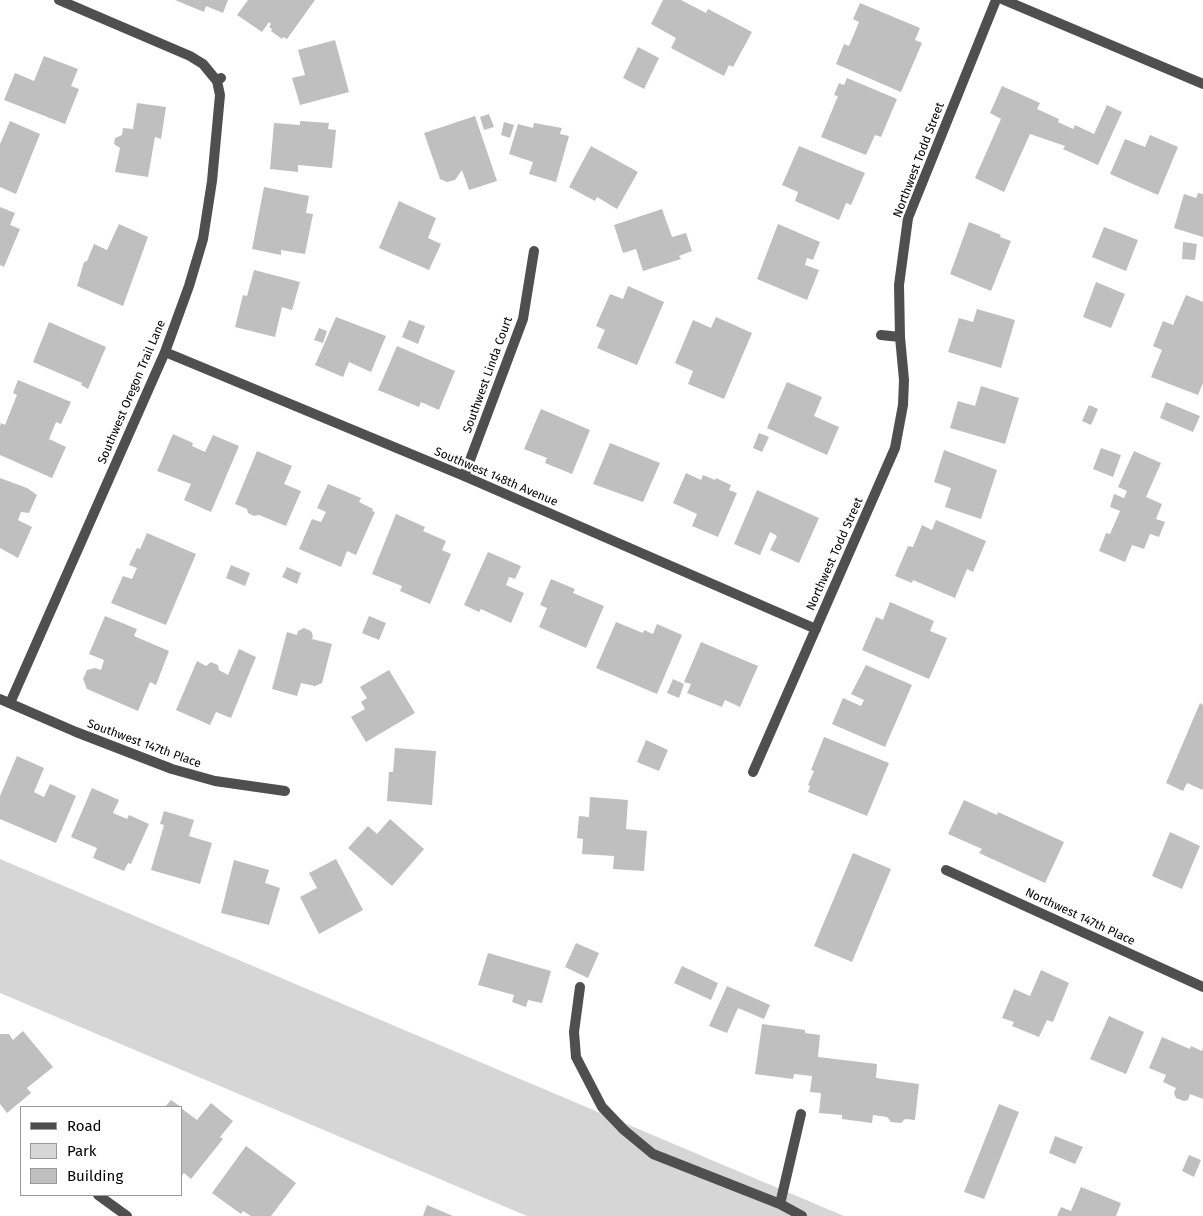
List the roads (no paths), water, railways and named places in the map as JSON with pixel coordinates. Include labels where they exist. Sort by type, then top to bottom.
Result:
[{"type":"street","name":"Southwest Oregon Trail Lane","points":[[5,701],[165,352],[189,286],[203,239],[219,119],[219,79],[203,64],[190,56],[59,0]]},
{"type":"street","name":"Northwest Todd Street","points":[[753,772],[895,448],[903,405],[904,380],[898,285],[908,218],[996,0]]},
{"type":"street","points":[[1004,0],[1203,84]]},
{"type":"street","name":"Southwest Linda Court","points":[[464,476],[523,319],[534,251]]},
{"type":"street","points":[[882,335],[900,338]]},
{"type":"street","name":"Southwest 148th Avenue","points":[[165,352],[464,476],[816,629]]},
{"type":"street","name":"Southwest 147th Place","points":[[5,701],[76,732],[172,769],[215,781],[285,791]]},
{"type":"street","name":"Northwest 147th Place","points":[[946,870],[1203,987]]},
{"type":"street","points":[[580,987],[574,1032],[576,1057],[602,1107],[624,1130],[653,1154],[780,1204],[802,1216]]},
{"type":"street","points":[[780,1204],[801,1114]]},
{"type":"street","points":[[99,1196],[127,1216]]}]
